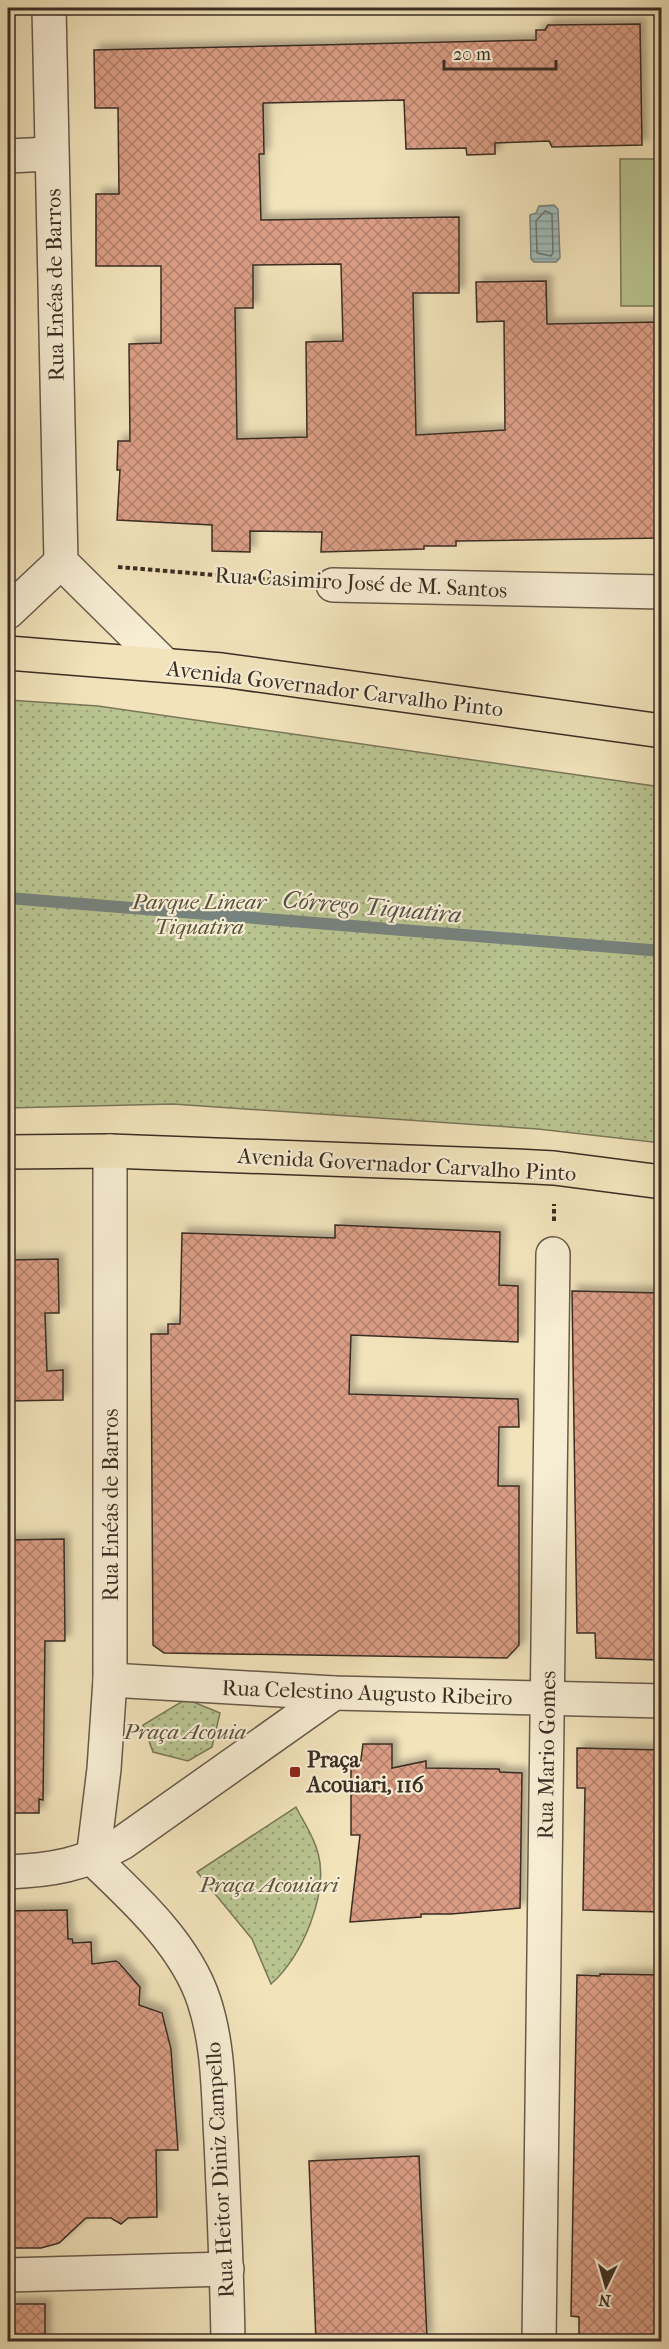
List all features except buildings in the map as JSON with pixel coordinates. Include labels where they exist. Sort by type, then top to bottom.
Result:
[{"type":"main road","name":"Avenida Governador Carvalho Pinto","points":[[8,653],[222,670],[662,731]]},
{"type":"main road","name":"Avenida Governador Carvalho Pinto","points":[[8,1152],[110,1151],[554,1168],[662,1182]]},
{"type":"street","name":"Rua Enéas de Barros","points":[[49,8],[50,154],[61,562]]},
{"type":"street","points":[[8,156],[50,154]]},
{"type":"street","points":[[8,612],[61,562],[165,665]]},
{"type":"street","name":"Rua Casimiro José de M. Santos","points":[[333,585],[662,592]]},
{"type":"street","name":"Rua Enéas de Barros","points":[[93,1859],[104,1769],[110,1680],[110,1151]]},
{"type":"street","name":"Rua Mario Gomes","points":[[539,2342],[553,1254]]},
{"type":"street","name":"Rua Celestino Augusto Ribeiro","points":[[110,1680],[334,1693],[662,1701]]},
{"type":"street","points":[[8,1872],[41,1871],[93,1859],[122,1843],[334,1693]]},
{"type":"street","name":"Rua Heitor Diniz Campello","points":[[93,1859],[132,1896],[175,1946],[204,2000],[216,2049],[227,2269],[228,2342]]},
{"type":"street","points":[[8,2275],[227,2269]]},
{"type":"path","name":"Rua Casimiro José de M. Santos","points":[[61,562],[333,585]]},
{"type":"path","points":[[553,1254],[554,1168]]},
{"type":"green space","points":[[620,159],[661,159],[661,306],[621,306]]},
{"type":"green space","name":"Parque Linear Tiquatira","points":[[8,700],[98,706],[661,787],[661,1143],[538,1129],[173,1104],[8,1108]]},
{"type":"green space","name":"Praça Acouia","points":[[186,1699],[220,1713],[212,1747],[188,1761],[153,1752],[143,1725]]},
{"type":"green space","name":"Praça Acouiari","points":[[296,1807],[318,1853],[320,1887],[310,1924],[302,1942],[282,1973],[271,1984],[252,1939],[197,1872]]},
{"type":"water","points":[[554,205],[558,209],[560,258],[556,262],[534,262],[531,259],[530,215],[536,213],[539,206]]},
{"type":"waterway","name":"Córrego Tiquatira","points":[[8,898],[662,951]]},
{"type":"place","name":"Praça Acouiari, 116","points":[[295,1772]]}]
